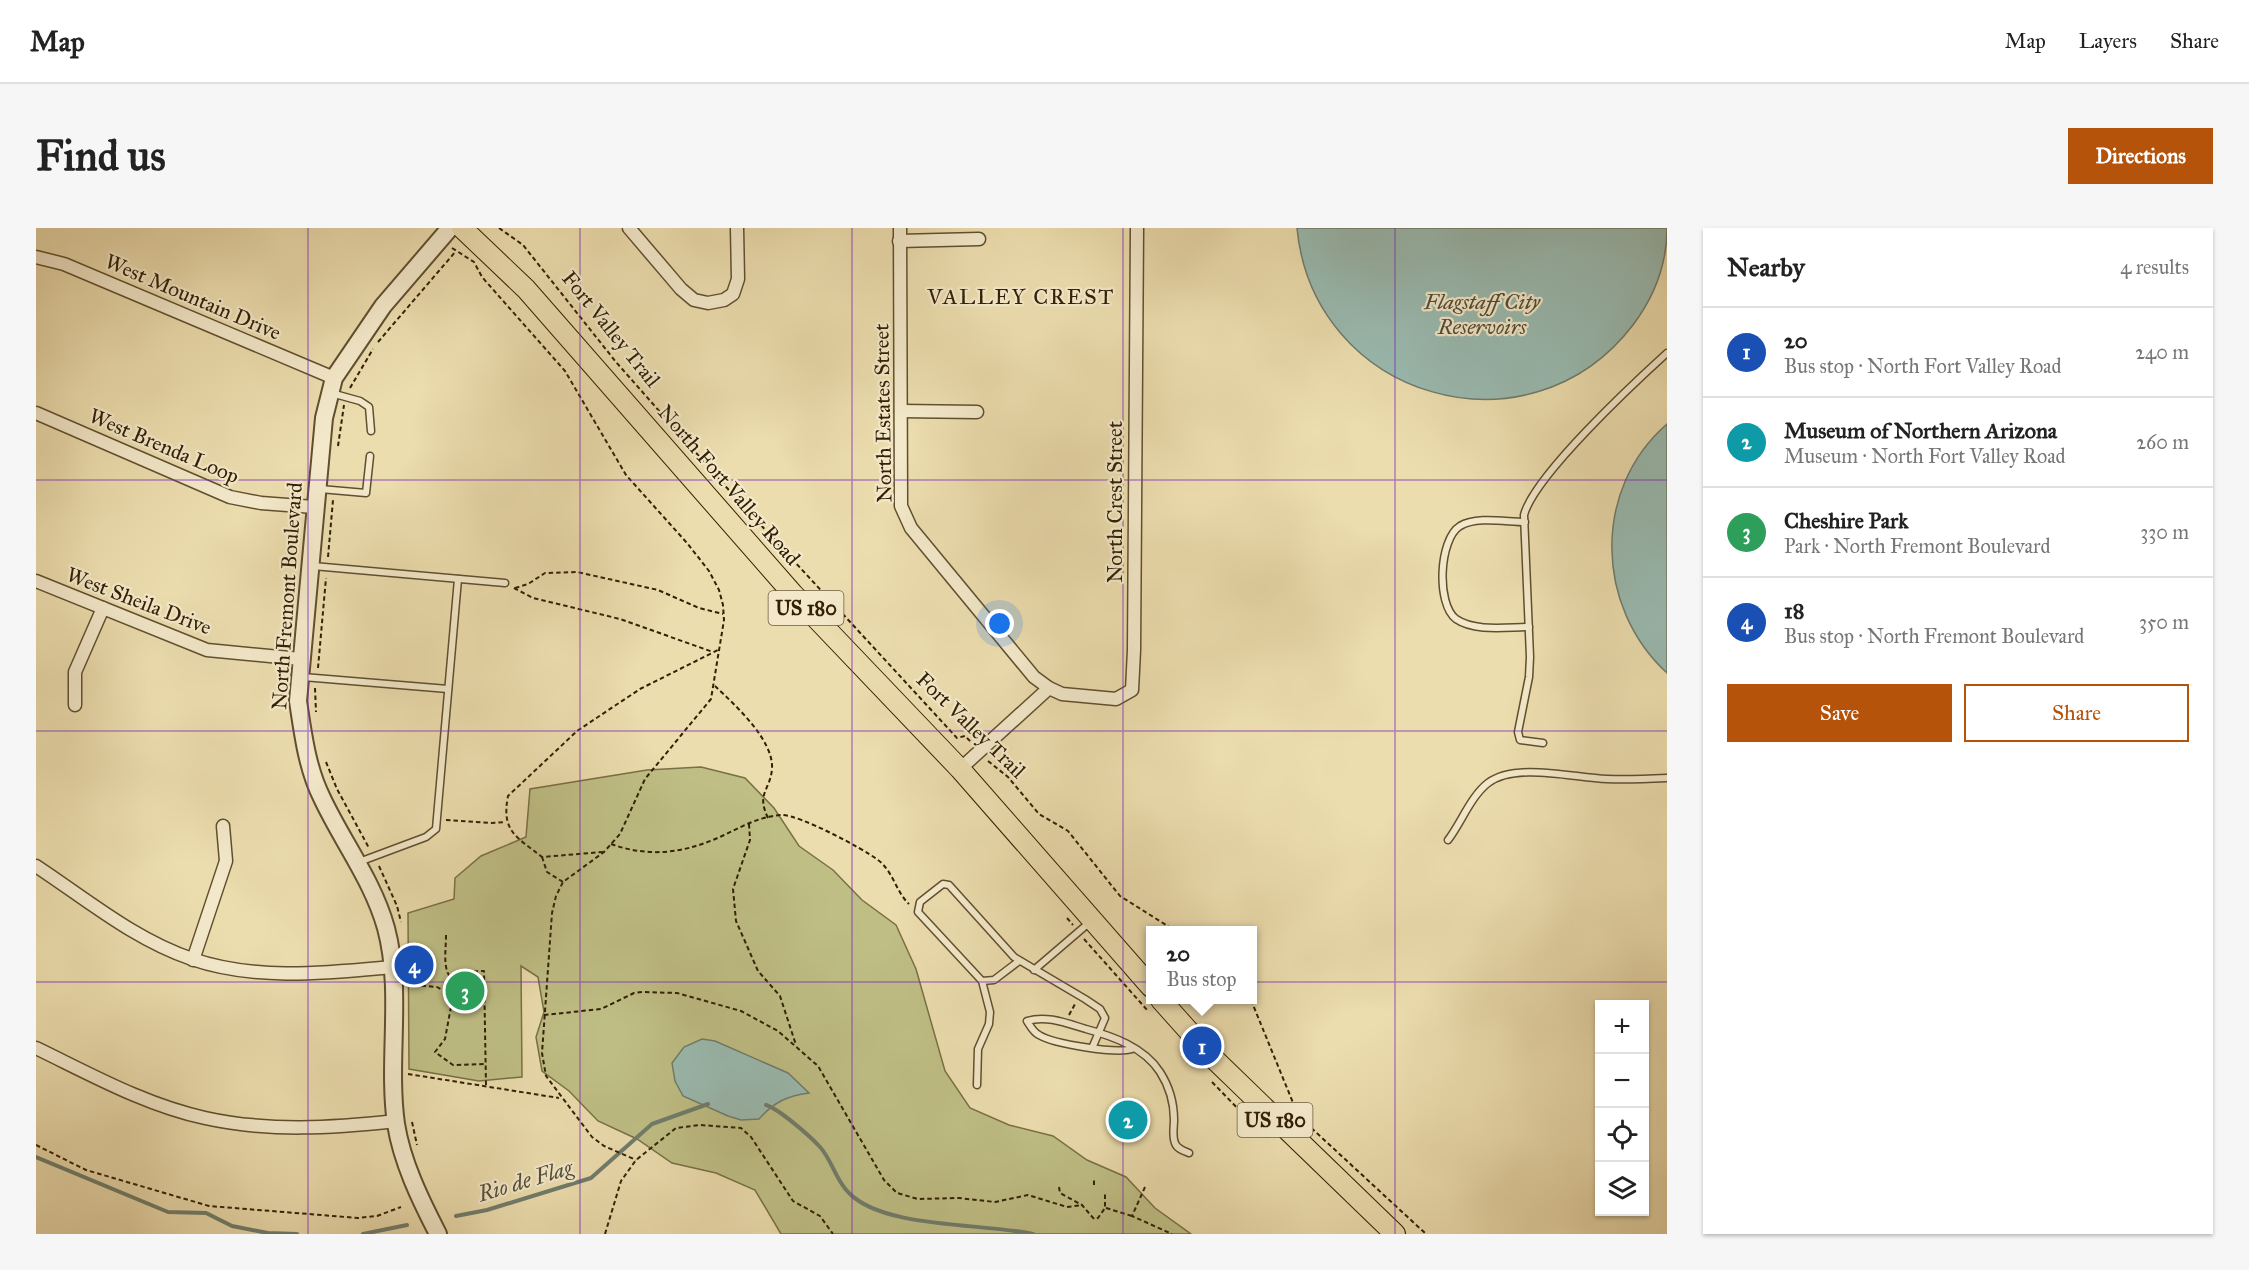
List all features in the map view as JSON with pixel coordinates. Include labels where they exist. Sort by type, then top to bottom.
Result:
[{"type":"main road","name":"North Fort Valley Road","points":[[462,228],[526,289],[793,594],[960,769],[1146,981]]},
{"type":"main road","name":"US 180","points":[[1165,1004],[1211,1056],[1395,1234]]},
{"type":"street","name":"North Fremont Boulevard","points":[[438,1234],[408,1168],[387,930],[378,902],[321,797],[311,767],[298,701],[308,677],[301,658],[324,418],[332,385],[383,306],[450,228]]},
{"type":"street","points":[[629,228],[681,289],[694,300],[708,303],[724,300],[733,294],[738,279],[737,228]]},
{"type":"street","name":"North Estates Street","points":[[900,228],[901,506],[912,528],[1034,677],[1049,688]]},
{"type":"street","name":"North Crest Street","points":[[1049,688],[1062,694],[1116,699],[1132,690],[1137,228]]},
{"type":"street","points":[[899,241],[979,239]]},
{"type":"street","name":"West Mountain Drive","points":[[36,257],[64,264],[332,385]]},
{"type":"street","points":[[901,411],[977,412]]},
{"type":"street","name":"West Brenda Loop","points":[[36,413],[230,497],[261,503],[314,507]]},
{"type":"street","name":"West Sheila Drive","points":[[36,581],[207,650],[301,658]]},
{"type":"street","points":[[75,705],[75,672],[103,608]]},
{"type":"street","points":[[960,769],[1049,688]]},
{"type":"street","points":[[193,960],[226,861],[223,826]]},
{"type":"street","points":[[36,866],[137,934],[193,960],[248,971],[302,975],[392,967]]},
{"type":"street","points":[[36,1048],[131,1094],[204,1118],[273,1127],[340,1127],[403,1119]]},
{"type":"lane","points":[[1544,743],[1520,740],[1518,732],[1529,677],[1525,522],[1527,505],[1542,482],[1582,437],[1667,353]]},
{"type":"lane","points":[[332,385],[347,398],[369,407],[371,431]]},
{"type":"lane","points":[[316,489],[366,493],[370,456]]},
{"type":"lane","points":[[1525,522],[1473,521],[1453,531],[1448,540],[1444,558],[1443,594],[1451,614],[1463,622],[1481,627],[1529,627]]},
{"type":"lane","points":[[309,566],[505,583]]},
{"type":"lane","points":[[357,862],[426,837],[436,829],[458,579]]},
{"type":"lane","points":[[308,677],[448,689]]},
{"type":"lane","points":[[1448,840],[1478,793],[1488,783],[1500,777],[1532,774],[1606,779],[1667,778]]},
{"type":"lane","points":[[977,1085],[978,1049],[989,1024],[990,1012],[982,981],[918,912],[920,902],[943,884],[949,885],[1019,961],[1100,1009],[1105,1018],[1094,1046]]},
{"type":"lane","points":[[1034,970],[1093,919]]},
{"type":"lane","points":[[982,981],[994,980],[1019,961]]},
{"type":"lane","points":[[1132,1049],[1117,1051],[1041,1036],[1027,1021],[1049,1019],[1099,1032],[1125,1042],[1160,1073],[1168,1088],[1174,1113],[1174,1142],[1182,1151],[1189,1153]]},
{"type":"path","name":"Fort Valley Trail","points":[[499,228],[523,244],[623,370],[820,592],[957,738],[965,736],[979,752],[1008,777],[1039,814],[1068,831],[1120,897],[1167,926]]},
{"type":"path","points":[[337,452],[342,411],[353,381],[377,343],[456,251]]},
{"type":"path","points":[[463,257],[474,262],[482,277],[565,371],[626,475],[709,571],[719,590],[724,614],[711,699],[645,779],[629,818],[611,844],[604,852],[563,882],[556,896],[552,913],[542,1053],[546,1076],[592,1137],[604,1146],[636,1160]]},
{"type":"path","points":[[316,723],[308,677],[327,568],[333,490]]},
{"type":"path","points":[[515,588],[528,584],[545,573],[577,572],[658,590],[699,608],[724,614]]},
{"type":"path","points":[[505,583],[533,598],[620,619],[713,652]]},
{"type":"path","points":[[563,882],[547,872],[542,857],[512,833],[506,822],[508,796],[577,731],[640,689],[720,649]]},
{"type":"path","points":[[714,686],[737,707],[768,745],[772,771],[762,800],[768,818]]},
{"type":"path","points":[[326,762],[336,789],[374,856],[397,906],[402,927]]},
{"type":"path","points":[[611,844],[629,850],[669,853],[699,845],[749,822],[784,815],[799,818],[878,860],[890,872],[905,901],[918,912]]},
{"type":"path","points":[[437,819],[491,824],[506,822]]},
{"type":"path","points":[[749,822],[750,840],[733,889],[736,921],[758,970],[780,996],[796,1045]]},
{"type":"path","points":[[542,857],[604,852]]},
{"type":"path","points":[[414,985],[429,985],[450,993],[462,992],[462,987],[453,983],[446,970],[446,935]]},
{"type":"path","points":[[486,1064],[453,1065],[435,1052],[445,1039],[453,1002],[450,993],[458,972],[484,971],[486,1064],[486,1086]]},
{"type":"path","points":[[544,1015],[601,1009],[634,993],[677,993],[741,1011],[778,1031],[818,1066],[884,1180],[897,1193],[918,1199],[959,1198],[995,1202],[1028,1195],[1067,1207],[1082,1206]]},
{"type":"path","points":[[1069,1015],[1076,1003]]},
{"type":"path","points":[[1253,1004],[1296,1110],[1307,1124],[1426,1234]]},
{"type":"path","points":[[408,1085],[408,1074],[561,1098]]},
{"type":"path","points":[[403,1119],[418,1149]]},
{"type":"path","points":[[605,1234],[621,1181],[636,1160],[676,1128],[723,1125],[741,1128],[751,1137],[793,1201],[820,1216],[833,1234]]},
{"type":"path","points":[[36,1145],[86,1170],[209,1206],[358,1218],[377,1216],[401,1207]]},
{"type":"path","points":[[1094,1180],[1094,1185]]},
{"type":"path","points":[[1059,1187],[1060,1193],[1082,1206],[1094,1219],[1098,1218],[1105,1208],[1105,1194]]},
{"type":"path","points":[[1132,1216],[1145,1187]]},
{"type":"path","points":[[1105,1208],[1132,1216],[1172,1234]]},
{"type":"green space","points":[[701,767],[745,778],[774,808],[799,846],[833,870],[862,900],[896,925],[916,969],[945,1071],[970,1108],[1009,1125],[1053,1136],[1087,1160],[1126,1177],[1155,1208],[1191,1234],[781,1234],[755,1190],[716,1173],[672,1163],[637,1139],[598,1121],[569,1091],[542,1071],[536,1037],[544,1012],[538,977],[521,966],[522,1077],[479,1081],[409,1069],[408,913],[454,899],[455,878],[481,856],[526,837],[530,789],[647,770]]},
{"type":"water","name":"Flagstaff City Reservoirs","points":[[1297,228],[1667,228],[1662,267],[1647,303],[1633,325],[1589,367],[1538,392],[1485,399],[1432,392],[1383,370],[1341,334],[1312,287]]},
{"type":"water","points":[[1667,424],[1667,673],[1643,646],[1626,615],[1616,582],[1612,548],[1615,514],[1625,481],[1643,451]]},
{"type":"water","points":[[702,1039],[715,1041],[788,1073],[809,1093],[781,1101],[759,1119],[741,1120],[683,1096],[675,1081],[672,1063],[684,1047]]},
{"type":"waterway","name":"Rio de Flag","points":[[456,1216],[487,1210],[591,1178],[652,1124],[708,1104]]},
{"type":"waterway","name":"Rio de Flag","points":[[766,1105],[786,1117],[815,1142],[824,1152],[845,1188],[865,1205],[910,1219],[1033,1234]]},
{"type":"waterway","name":"Rio de Flag","points":[[36,1157],[168,1212],[206,1213],[232,1226],[268,1233],[297,1234]]},
{"type":"waterway","name":"Rio de Flag","points":[[363,1234],[407,1225]]},
{"type":"place","name":"18","points":[[414,965]]},
{"type":"place","name":"Cheshire Park","points":[[465,991]]},
{"type":"place","name":"20","points":[[1202,1046]]},
{"type":"place","name":"Museum of Northern Arizona","points":[[1128,1120]]},
{"type":"district","name":"VALLEY CREST","points":[[1021,296]]}]
